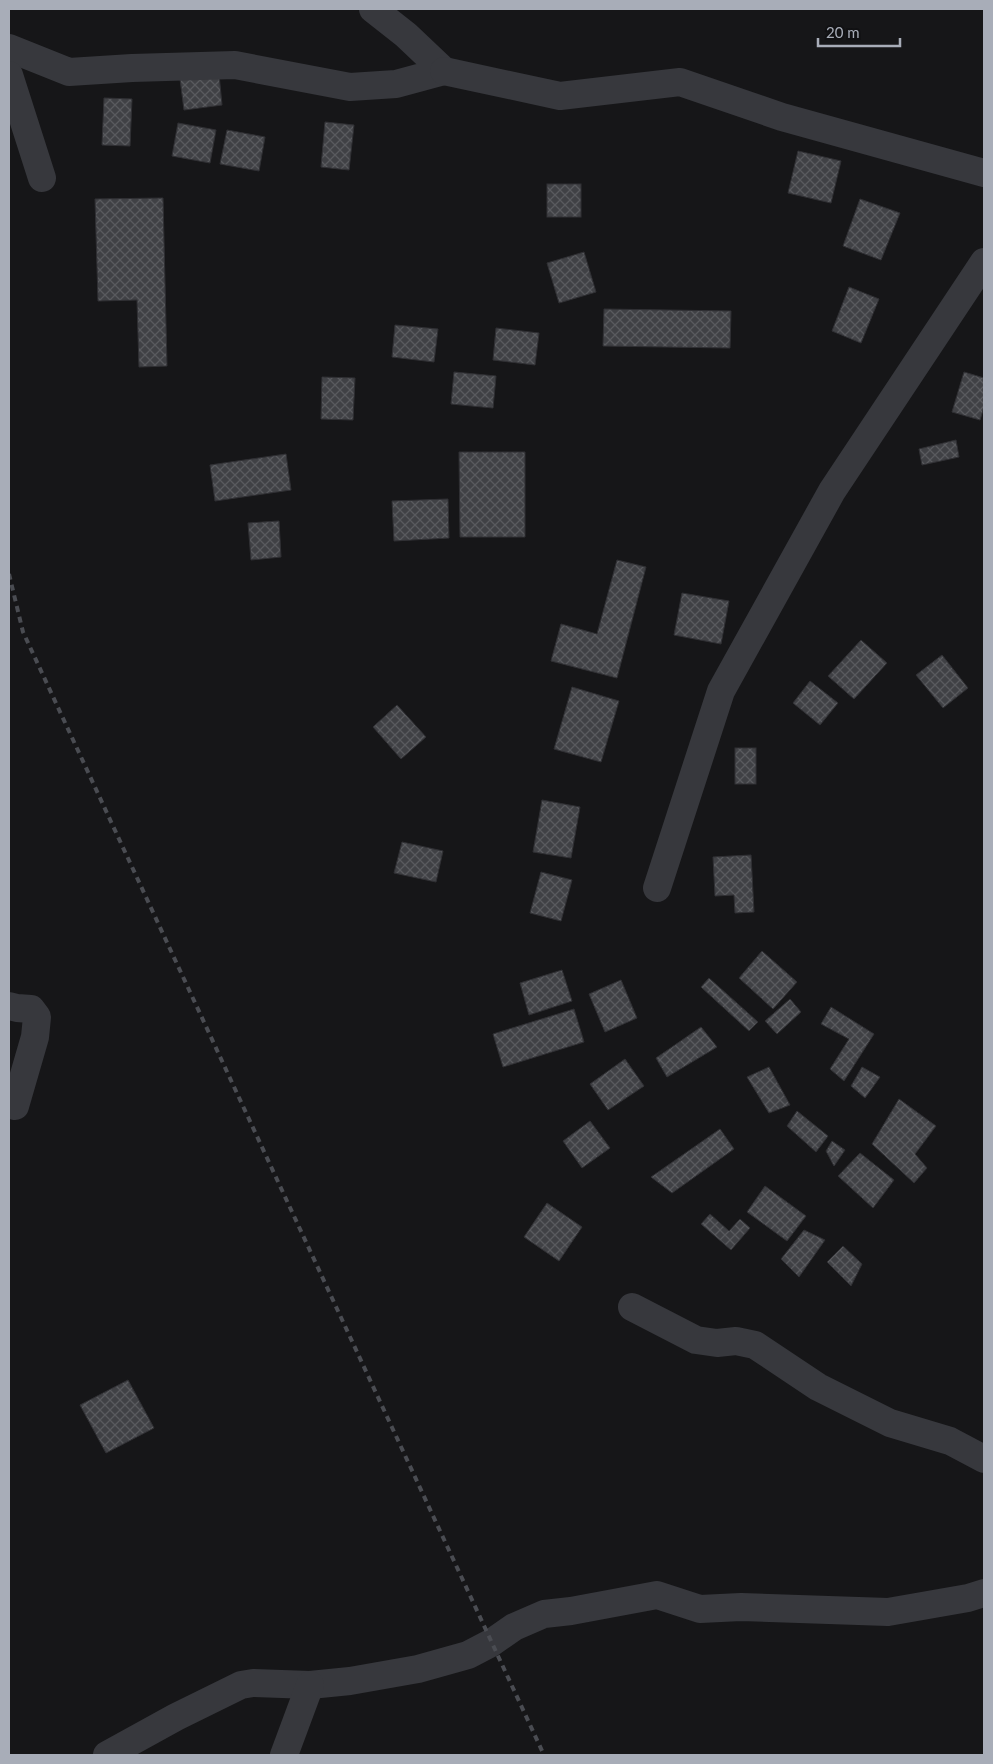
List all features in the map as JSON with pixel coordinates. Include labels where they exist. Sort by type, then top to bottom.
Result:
[{"type":"lane","points":[[373,9],[406,35],[444,71]]},
{"type":"lane","points":[[9,48],[69,72],[132,68],[235,66],[350,87],[396,84],[444,71],[560,96],[680,82],[782,117],[984,173]]},
{"type":"lane","points":[[9,75],[42,178]]},
{"type":"lane","points":[[657,888],[721,691],[832,491],[984,262]]},
{"type":"lane","points":[[9,1006],[31,1009],[37,1017],[35,1036],[15,1106]]},
{"type":"lane","points":[[632,1307],[696,1340],[717,1343],[736,1341],[755,1345],[818,1386],[890,1423],[950,1442],[984,1459]]},
{"type":"lane","points":[[107,1755],[176,1717],[241,1685],[253,1683],[310,1685],[350,1681],[418,1669],[468,1655],[491,1643],[514,1627],[544,1614],[571,1611],[657,1595],[700,1609],[741,1607],[888,1612],[968,1598],[984,1593]]},
{"type":"lane","points":[[284,1755],[310,1685]]},
{"type":"building","points":[[219,74],[222,105],[184,110],[180,79]]},
{"type":"building","points":[[104,98],[132,99],[130,146],[102,145]]},
{"type":"building","points":[[325,122],[354,125],[349,170],[321,167]]},
{"type":"building","points":[[178,123],[216,130],[210,163],[172,156]]},
{"type":"building","points":[[227,130],[265,137],[259,171],[220,164]]},
{"type":"building","points":[[798,151],[841,161],[831,203],[788,193]]},
{"type":"building","points":[[547,184],[581,184],[581,217],[547,217]]},
{"type":"building","points":[[163,198],[167,366],[139,367],[137,300],[98,301],[95,199]]},
{"type":"building","points":[[860,199],[900,213],[881,260],[843,246]]},
{"type":"building","points":[[584,252],[596,292],[559,303],[547,263]]},
{"type":"building","points":[[849,287],[879,299],[861,343],[832,331]]},
{"type":"building","points":[[604,309],[731,311],[730,348],[603,346]]},
{"type":"building","points":[[395,325],[438,329],[434,362],[392,357]]},
{"type":"building","points":[[496,328],[539,333],[535,365],[493,360]]},
{"type":"building","points":[[454,372],[496,376],[493,408],[451,404]]},
{"type":"building","points":[[964,372],[984,378],[984,407],[980,420],[952,412]]},
{"type":"building","points":[[322,377],[355,378],[353,420],[321,419]]},
{"type":"building","points":[[956,440],[959,457],[922,465],[919,449]]},
{"type":"building","points":[[459,452],[525,452],[525,537],[460,537]]},
{"type":"building","points":[[286,454],[291,490],[215,501],[210,465]]},
{"type":"building","points":[[448,499],[449,538],[394,541],[392,501]]},
{"type":"building","points":[[279,521],[281,557],[251,560],[248,523]]},
{"type":"building","points":[[617,560],[646,567],[617,678],[551,661],[561,624],[597,634]]},
{"type":"building","points":[[682,593],[729,601],[721,644],[674,635]]},
{"type":"building","points":[[861,640],[887,663],[854,699],[828,676]]},
{"type":"building","points":[[942,655],[968,688],[943,708],[916,675]]},
{"type":"building","points":[[810,681],[838,703],[820,725],[793,703]]},
{"type":"building","points":[[572,687],[619,701],[601,762],[554,749]]},
{"type":"building","points":[[397,705],[426,737],[401,759],[373,727]]},
{"type":"building","points":[[735,748],[756,748],[756,784],[735,784]]},
{"type":"building","points":[[542,800],[580,807],[571,858],[533,852]]},
{"type":"building","points":[[402,842],[443,851],[436,882],[394,873]]},
{"type":"building","points":[[751,855],[754,912],[735,913],[734,895],[715,896],[713,857]]},
{"type":"building","points":[[541,872],[572,880],[561,921],[530,913]]},
{"type":"building","points":[[762,951],[797,982],[773,1009],[739,978]]},
{"type":"building","points":[[562,970],[572,1001],[529,1015],[520,983]]},
{"type":"building","points":[[709,978],[758,1022],[749,1031],[701,987]]},
{"type":"building","points":[[621,980],[637,1018],[605,1032],[589,994]]},
{"type":"building","points":[[790,999],[801,1012],[777,1034],[765,1021]]},
{"type":"building","points":[[831,1007],[874,1034],[844,1081],[830,1069],[849,1039],[821,1024]]},
{"type":"building","points":[[574,1009],[584,1042],[503,1067],[493,1034]]},
{"type":"building","points":[[701,1027],[717,1047],[667,1077],[656,1058]]},
{"type":"building","points":[[625,1059],[644,1086],[608,1110],[590,1084]]},
{"type":"building","points":[[769,1067],[790,1105],[769,1113],[747,1077]]},
{"type":"building","points":[[862,1067],[880,1077],[865,1098],[851,1086]]},
{"type":"building","points":[[899,1099],[936,1126],[915,1154],[927,1168],[914,1183],[872,1144]]},
{"type":"building","points":[[797,1111],[828,1136],[816,1152],[787,1126]]},
{"type":"building","points":[[590,1121],[610,1148],[582,1168],[563,1141]]},
{"type":"building","points":[[720,1129],[734,1149],[672,1193],[651,1177]]},
{"type":"building","points":[[832,1141],[845,1150],[834,1166],[826,1151]]},
{"type":"building","points":[[860,1153],[894,1180],[873,1208],[838,1176]]},
{"type":"building","points":[[765,1186],[806,1216],[787,1241],[747,1212]]},
{"type":"building","points":[[547,1203],[582,1227],[559,1261],[524,1237]]},
{"type":"building","points":[[710,1214],[729,1231],[740,1219],[750,1228],[731,1250],[701,1224]]},
{"type":"building","points":[[804,1230],[825,1240],[799,1277],[781,1259]]},
{"type":"building","points":[[843,1246],[862,1264],[851,1286],[827,1262]]},
{"type":"building","points":[[128,1380],[154,1428],[106,1453],[80,1405]]},
{"type":"railway","points":[[9,574],[23,632],[544,1755]]}]
